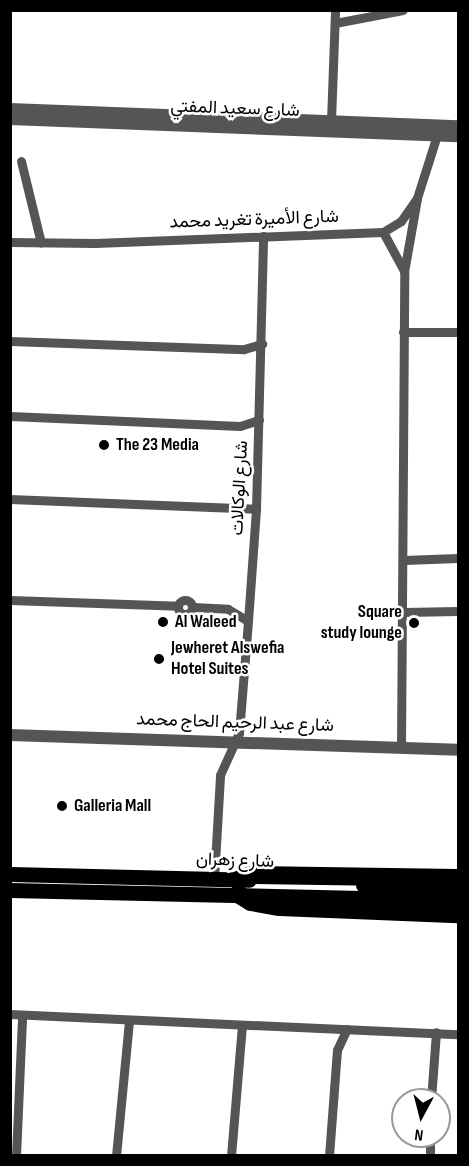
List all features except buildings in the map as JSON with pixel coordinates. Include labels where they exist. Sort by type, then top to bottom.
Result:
[{"type":"highway","points":[[459,878],[251,875],[238,887],[251,902],[280,907],[459,914]]},
{"type":"main road","name":"شارع زهران","points":[[10,874],[214,880],[238,887],[459,900]]},
{"type":"main road","name":"شارع زهران","points":[[10,890],[238,887],[459,889]]},
{"type":"street","points":[[331,121],[335,10]]},
{"type":"street","points":[[334,23],[403,10]]},
{"type":"street","name":"شارع سعيد المفتي","points":[[10,109],[459,126]]},
{"type":"street","name":"شارع سعيد المفتي","points":[[10,118],[459,136]]},
{"type":"street","points":[[401,747],[405,612],[404,272],[417,198],[437,135]]},
{"type":"street","points":[[21,161],[41,243]]},
{"type":"street","points":[[404,272],[383,232],[401,221],[417,198]]},
{"type":"street","name":"شارع الأميرة تغريد محمد","points":[[10,242],[41,243],[383,232]]},
{"type":"street","name":"شارع الوكالات","points":[[237,740],[256,509],[263,236]]},
{"type":"street","points":[[403,333],[459,332]]},
{"type":"street","points":[[10,341],[244,349],[262,344]]},
{"type":"street","points":[[10,416],[240,426],[259,420]]},
{"type":"street","points":[[10,499],[256,509]]},
{"type":"street","points":[[404,560],[459,558]]},
{"type":"street","points":[[10,600],[178,606],[186,600],[193,607],[228,609],[248,621]]},
{"type":"street","points":[[405,612],[459,611]]},
{"type":"street","name":"شارع عبد الرحيم الحاج محمد","points":[[10,735],[237,740],[459,750]]},
{"type":"street","points":[[214,880],[220,775],[237,740]]},
{"type":"street","points":[[10,1014],[129,1022],[459,1034]]},
{"type":"street","points":[[14,1152],[15,1094],[22,1016]]},
{"type":"street","points":[[116,1155],[129,1022]]},
{"type":"street","points":[[231,1155],[242,1026]]},
{"type":"street","points":[[329,1155],[337,1056],[347,1029]]},
{"type":"street","points":[[432,1088],[436,1032]]},
{"type":"place","name":"The 23 Media","points":[[104,445]]},
{"type":"place","name":"Al Waleed","points":[[163,622]]},
{"type":"place","name":"Square study lounge","points":[[414,623]]},
{"type":"place","name":"Jewheret Alswefia Hotel Suites","points":[[159,659]]},
{"type":"place","name":"Galleria Mall","points":[[62,806]]}]
